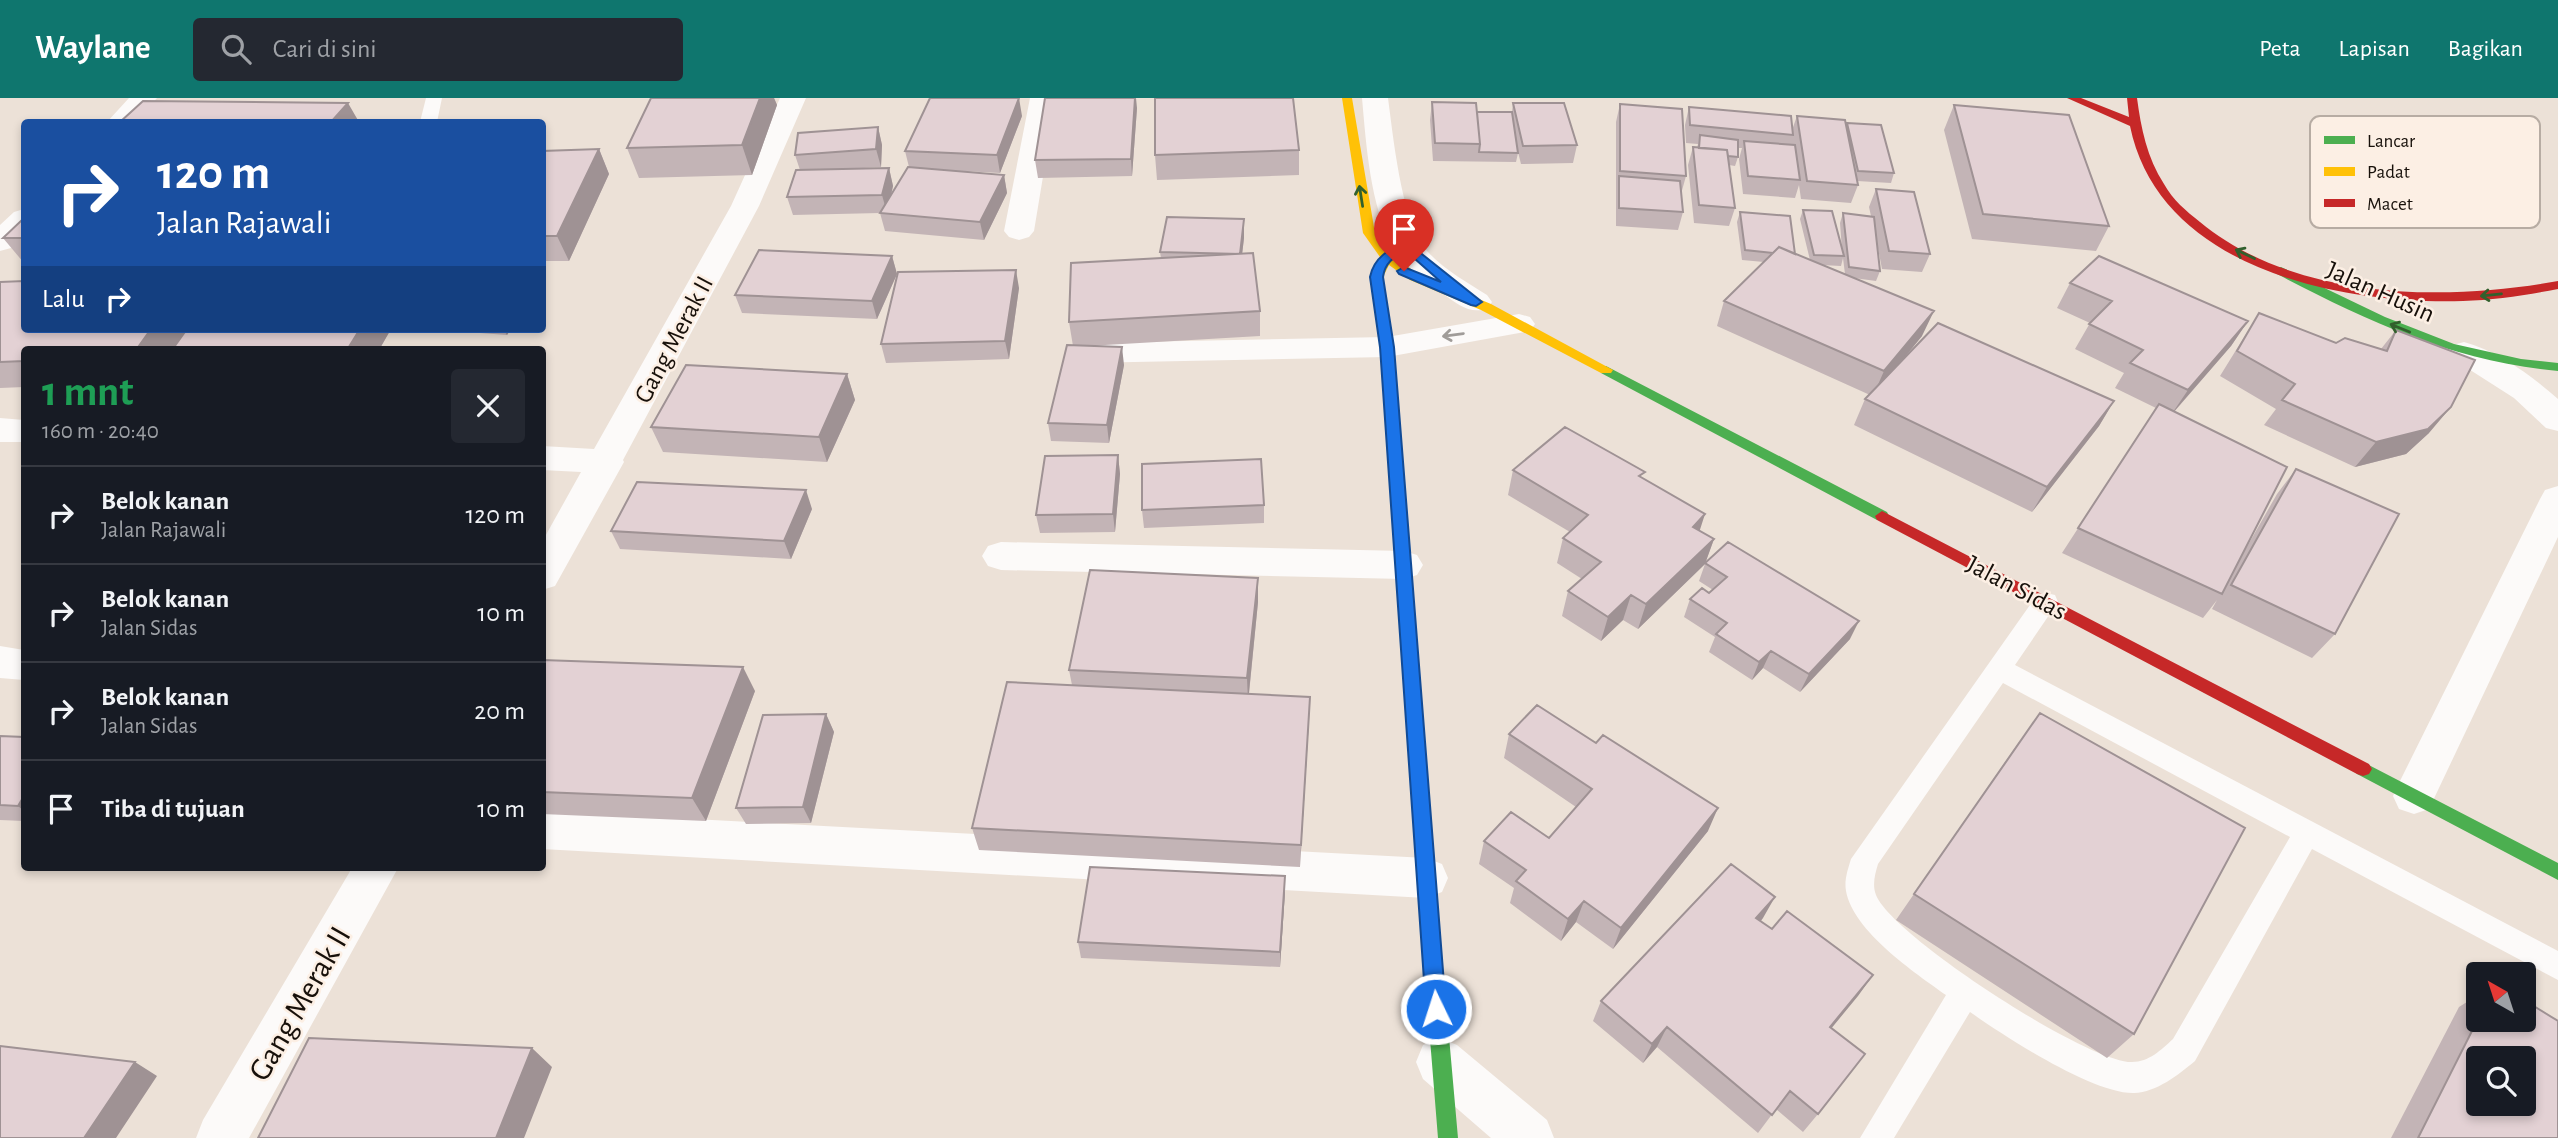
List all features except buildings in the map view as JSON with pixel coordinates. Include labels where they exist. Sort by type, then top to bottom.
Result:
[{"type":"main road","points":[[1347,98],[1368,233],[1374,247],[1396,252]]},
{"type":"main road","points":[[2072,98],[2133,123]]},
{"type":"main road","points":[[2132,98],[2133,123],[2148,166],[2167,198],[2188,220],[2234,249],[2280,271],[2354,289],[2412,296],[2474,297],[2547,289],[2558,285]]},
{"type":"main road","points":[[1396,252],[1378,267],[1377,277],[1387,347],[1440,1062],[1448,1138]]},
{"type":"main road","name":"Jalan Husin","points":[[2280,271],[2389,324],[2464,352],[2520,365],[2558,367]]},
{"type":"main road","name":"Jalan Sidas","points":[[1476,302],[2558,872]]},
{"type":"street","points":[[123,119],[144,98]]},
{"type":"street","name":"Gang Merak II","points":[[546,569],[745,206],[793,98]]},
{"type":"street","points":[[1019,231],[1043,98]]},
{"type":"street","points":[[1375,98],[1397,223],[1396,252]]},
{"type":"street","points":[[0,212],[21,211]]},
{"type":"street","points":[[0,242],[21,221]]},
{"type":"street","name":"Jalan Sidas","points":[[1396,252],[1431,269],[1476,302]]},
{"type":"street","points":[[1084,353],[1387,347],[1519,324]]},
{"type":"street","points":[[2464,352],[2518,382],[2542,401],[2558,420]]},
{"type":"street","points":[[0,430],[21,431]]},
{"type":"street","points":[[546,458],[607,462]]},
{"type":"street","points":[[2414,796],[2558,499]]},
{"type":"street","points":[[1001,556],[1404,565]]},
{"type":"street","points":[[0,662],[21,665]]},
{"type":"street","points":[[546,830],[1426,878]]},
{"type":"street","name":"Gang Merak II","points":[[221,1138],[374,871]]},
{"type":"street","points":[[1440,1062],[1529,1138]]},
{"type":"lane","points":[[430,119],[434,98]]},
{"type":"lane","points":[[2046,602],[1865,859],[1857,884],[1867,907],[1887,932],[1965,992],[2091,1068],[2126,1077],[2158,1072],[2184,1049],[2306,834]]},
{"type":"lane","points":[[1998,668],[2558,966]]},
{"type":"lane","points":[[1876,1138],[1965,992]]},
{"type":"traffic: fast","points":[[2281,271],[2347,305],[2449,347],[2521,363],[2558,367]]},
{"type":"traffic: fast","points":[[1606,370],[1882,516]]},
{"type":"traffic: fast","points":[[2363,769],[2558,872]]},
{"type":"traffic: fast","points":[[1427,890],[1448,1138]]},
{"type":"traffic: slow","points":[[1347,98],[1369,233],[1388,259],[1414,277],[1486,307],[1606,370]]},
{"type":"traffic: slow","points":[[1398,504],[1387,347],[1377,277],[1386,258],[1404,247]]},
{"type":"traffic: jam","points":[[2072,98],[2133,123]]},
{"type":"traffic: jam","points":[[2132,98],[2136,128],[2145,158],[2167,197],[2177,209],[2212,238],[2256,262],[2304,279],[2357,290],[2410,296],[2463,297],[2513,293],[2558,285]]},
{"type":"traffic: jam","points":[[1398,504],[1427,890]]},
{"type":"traffic: jam","points":[[1882,516],[2363,769]]},
{"type":"route","points":[[1404,271],[1444,291],[1476,302],[1431,269],[1408,246],[1390,254],[1378,267],[1377,277],[1387,347],[1436,1009]]}]
